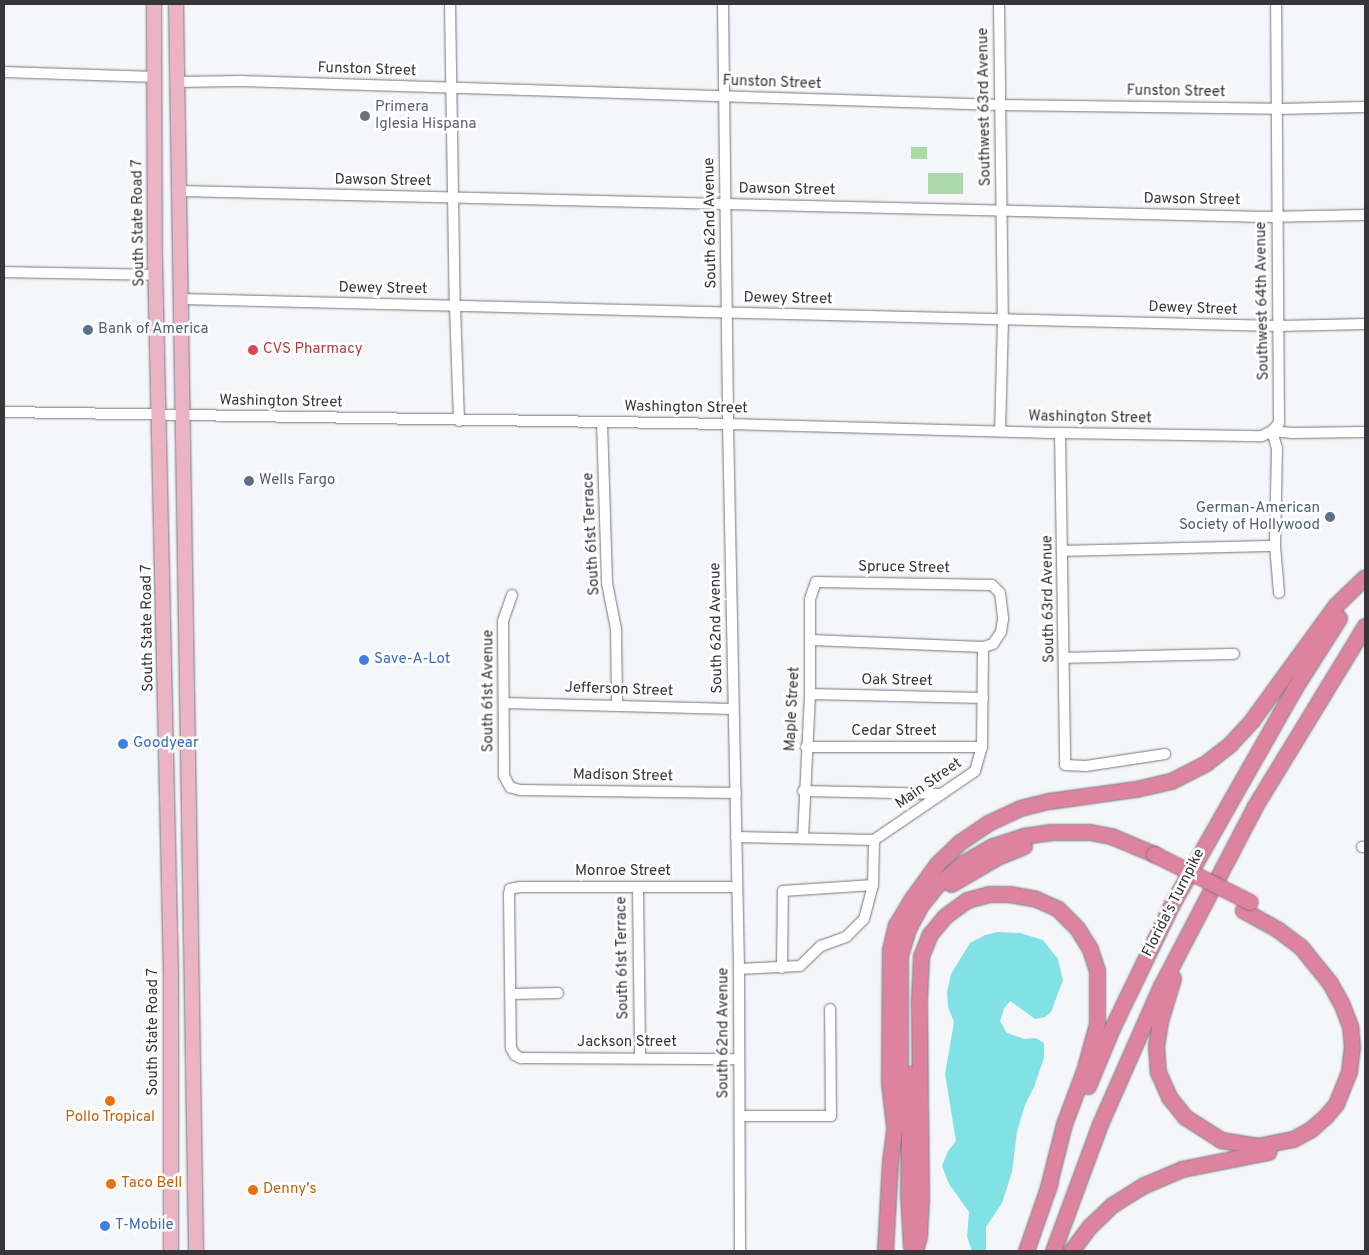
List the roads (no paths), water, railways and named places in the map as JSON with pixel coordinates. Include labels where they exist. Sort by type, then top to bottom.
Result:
[{"type":"highway","points":[[894,1126],[889,1083],[890,950],[896,925],[937,864],[960,842],[988,823],[1020,808],[1049,801],[1145,787],[1172,781],[1206,763],[1230,744],[1252,720],[1336,604],[1365,576]]},
{"type":"highway","name":"Florida's Turnpike","points":[[1026,1251],[1047,1191],[1112,1028],[1173,902],[1294,689],[1365,576]]},
{"type":"highway","name":"Florida's Turnpike","points":[[1053,1251],[1118,1081],[1186,936],[1255,806],[1365,626]]},
{"type":"highway","points":[[885,1251],[886,1198],[900,1084],[900,955],[908,929],[920,906],[937,885],[963,863],[993,846],[1037,834],[1070,831],[1111,836],[1305,937],[1329,965],[1343,986],[1352,1008],[1358,1033],[1355,1078],[1345,1099],[1333,1117],[1320,1130],[1297,1143],[1271,1151],[1182,1170],[1142,1186],[1112,1205],[1089,1228],[1071,1251]]},
{"type":"highway","points":[[914,1251],[909,1236],[908,1193],[911,957],[916,934],[924,915],[940,893],[964,874],[997,856],[1036,843],[1075,840],[1098,843],[1151,858]]},
{"type":"highway","points":[[914,1251],[919,1236],[921,1191],[919,1000],[921,956],[930,934],[945,916],[967,900],[989,894],[1009,894],[1036,899],[1058,909],[1077,928],[1090,949],[1096,971],[1098,993],[1097,1024],[1084,1071],[1064,1124],[1047,1191]]},
{"type":"highway","points":[[1186,936],[1160,1021],[1156,1046],[1158,1072],[1169,1097],[1185,1117],[1221,1140],[1257,1146],[1293,1139],[1311,1129],[1325,1117],[1340,1095],[1349,1071],[1352,1048],[1350,1026],[1341,1003],[1330,983],[1301,947],[1247,906]]},
{"type":"main road","name":"South State Road 7","points":[[154,4],[156,52],[156,275],[171,975],[171,1251]]},
{"type":"main road","points":[[176,4],[196,1251]]},
{"type":"main road","points":[[156,52],[168,65],[177,82]]},
{"type":"main road","points":[[156,77],[165,86],[178,116]]},
{"type":"main road","points":[[166,694],[188,716]]},
{"type":"main road","points":[[166,694],[189,737]]},
{"type":"street","points":[[450,4],[455,306],[459,421]]},
{"type":"street","name":"South 62nd Avenue","points":[[723,4],[728,424],[739,969],[740,1251]]},
{"type":"street","name":"Southwest 63rd Avenue","points":[[999,4],[1002,211]]},
{"type":"street","name":"Southwest 64th Avenue","points":[[1272,431],[1280,423],[1276,217],[1276,4]]},
{"type":"street","points":[[4,72],[156,77]]},
{"type":"street","name":"Funston Street","points":[[177,82],[241,81],[1001,105],[1277,109],[1365,107]]},
{"type":"street","name":"Dawson Street","points":[[179,191],[1276,217],[1365,215]]},
{"type":"street","points":[[1000,431],[1003,319],[1002,211]]},
{"type":"street","points":[[4,272],[156,275]]},
{"type":"street","name":"Dewey Street","points":[[181,299],[1279,326],[1365,324]]},
{"type":"street","name":"Washington Street","points":[[4,412],[728,424],[1060,433],[1262,436],[1272,431],[1292,433],[1365,432]]},
{"type":"street","name":"South 61st Terrace","points":[[602,422],[607,583],[616,629],[617,704]]},
{"type":"street","points":[[1272,431],[1277,448],[1275,546],[1279,593]]},
{"type":"street","name":"South 63rd Avenue","points":[[1060,433],[1065,658],[1065,765],[1086,766],[1165,754]]},
{"type":"street","points":[[1063,550],[1275,546]]},
{"type":"street","name":"Spruce Street","points":[[816,582],[992,585],[1000,593],[1003,619],[1001,632],[997,640],[993,644],[983,646]]},
{"type":"street","name":"Maple Street","points":[[802,838],[803,791],[810,694],[810,599],[816,582]]},
{"type":"street","name":"South 61st Avenue","points":[[510,787],[504,776],[503,621],[512,595]]},
{"type":"street","points":[[811,640],[983,646]]},
{"type":"street","name":"Main Street","points":[[874,840],[975,771],[982,746],[983,646]]},
{"type":"street","points":[[1065,658],[1234,654]]},
{"type":"street","name":"Oak Street","points":[[810,694],[983,698]]},
{"type":"street","name":"Jefferson Street","points":[[504,703],[617,704],[733,709]]},
{"type":"street","name":"Cedar Street","points":[[806,746],[982,746]]},
{"type":"street","name":"Madison Street","points":[[510,787],[520,790],[736,792]]},
{"type":"street","points":[[803,791],[943,794]]},
{"type":"street","points":[[736,837],[874,840],[873,885],[864,919],[846,937],[821,946],[800,966],[739,969]]},
{"type":"street","points":[[782,968],[783,891],[873,885]]},
{"type":"street","name":"Monroe Street","points":[[511,994],[510,889],[520,887],[737,887]]},
{"type":"street","name":"South 61st Terrace","points":[[638,887],[640,1058]]},
{"type":"street","points":[[511,994],[558,993]]},
{"type":"street","name":"Jackson Street","points":[[511,994],[512,1048],[515,1055],[521,1058],[739,1059]]},
{"type":"street","points":[[740,1116],[831,1116],[830,1009]]},
{"type":"water","points":[[998,932],[1020,933],[1043,940],[1058,959],[1063,980],[1051,1012],[1045,1017],[1035,1019],[1010,1001],[1004,1009],[1000,1021],[1007,1033],[1025,1039],[1036,1038],[1044,1043],[1044,1058],[1034,1087],[1025,1105],[1017,1132],[1012,1172],[1002,1203],[986,1227],[986,1251],[972,1251],[967,1237],[969,1212],[949,1184],[942,1166],[948,1151],[956,1141],[945,1074],[954,1022],[948,1007],[947,992],[951,974],[970,943],[985,935]]},
{"type":"place","name":"Primera Iglesia Hispana","points":[[365,116]]},
{"type":"place","name":"Bank of America","points":[[88,330]]},
{"type":"place","name":"CVS Pharmacy","points":[[253,350]]},
{"type":"place","name":"Wells Fargo","points":[[249,481]]},
{"type":"place","name":"German-American Society of Hollywood","points":[[1330,517]]},
{"type":"place","name":"Save-A-Lot","points":[[364,660]]},
{"type":"place","name":"Goodyear","points":[[123,744]]},
{"type":"place","name":"Pollo Tropical","points":[[110,1101]]},
{"type":"place","name":"Taco Bell","points":[[111,1184]]},
{"type":"place","name":"Denny's","points":[[253,1190]]},
{"type":"place","name":"T-Mobile","points":[[105,1226]]}]
